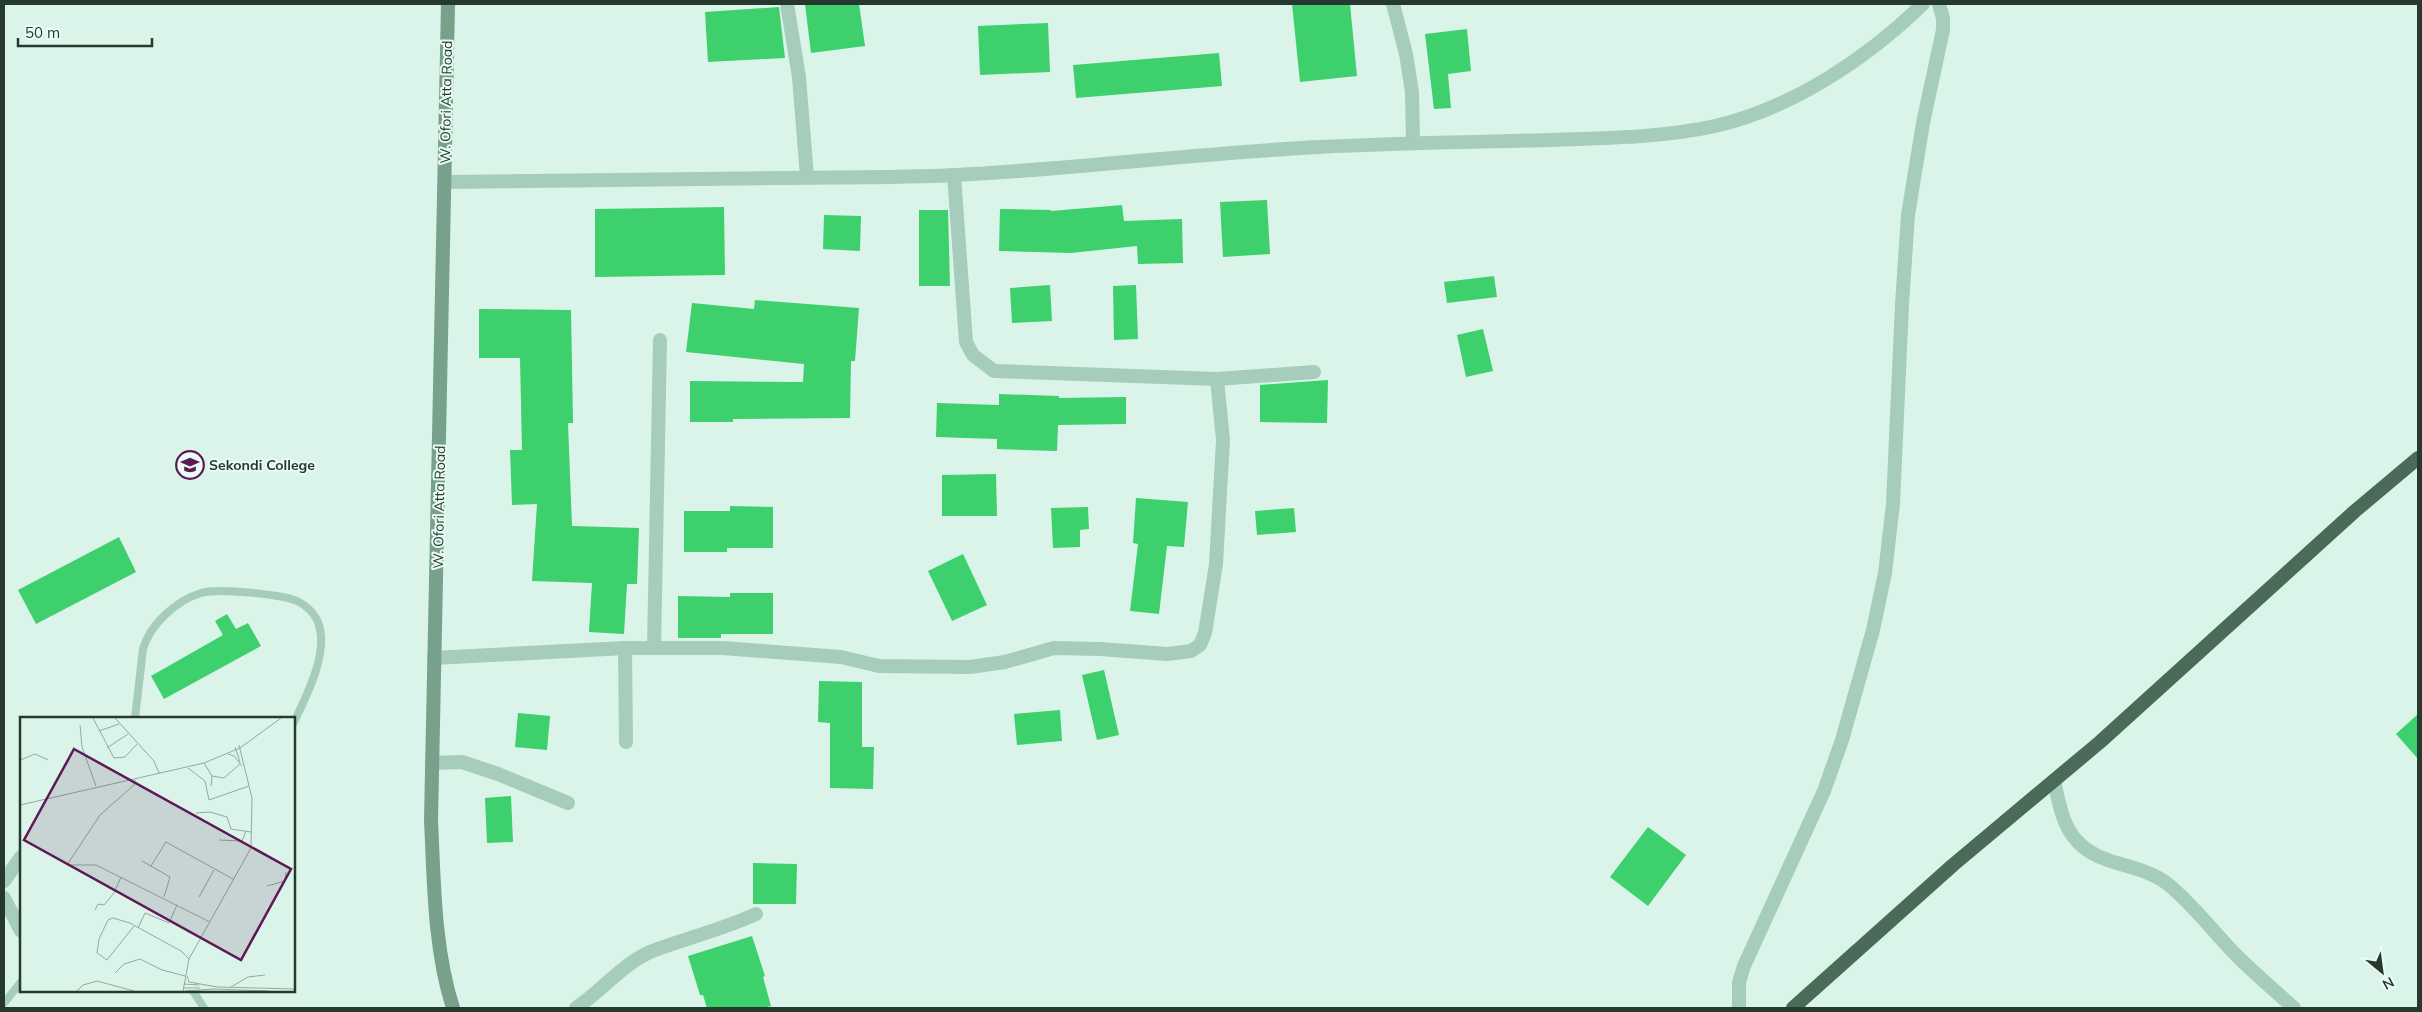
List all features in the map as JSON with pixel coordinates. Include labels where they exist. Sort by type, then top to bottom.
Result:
[{"type":"highway","points":[[1793,1008],[1953,865],[2054,781],[2355,511],[2418,458]]},
{"type":"main road","name":"W. Ofori Atta Road","points":[[448,4],[431,820],[436,911],[444,966],[453,1008]]},
{"type":"street","points":[[786,4],[799,77],[807,177]]},
{"type":"street","points":[[1393,4],[1406,54],[1412,92],[1413,142]]},
{"type":"street","points":[[444,182],[954,175],[1310,147],[1413,142],[1616,138],[1716,126],[1784,101],[1823,81],[1865,54],[1898,28],[1923,4]]},
{"type":"street","points":[[1739,1008],[1739,988],[1744,966],[1824,792],[1842,740],[1873,630],[1885,573],[1893,504],[1908,216],[1923,123],[1942,30],[1943,18],[1939,4]]},
{"type":"street","points":[[954,175],[966,342],[973,355],[994,371],[1217,379],[1314,372]]},
{"type":"street","points":[[654,648],[660,340]]},
{"type":"street","points":[[434,658],[625,648],[723,648],[841,657],[879,666],[970,667],[1005,662],[1054,648],[1167,654],[1192,651],[1200,645],[1205,633],[1216,564],[1223,440],[1217,379]]},
{"type":"street","points":[[625,648],[626,742]]},
{"type":"street","points":[[432,763],[462,762],[498,774],[568,803]]},
{"type":"street","points":[[2054,781],[2064,818],[2077,842],[2098,856],[2155,876],[2169,885],[2237,956],[2294,1008]]},
{"type":"street","points":[[4,880],[20,858]]},
{"type":"street","points":[[4,898],[20,929]]},
{"type":"street","points":[[576,1008],[590,999],[605,983],[650,953],[740,922],[756,914]]},
{"type":"lane","points":[[134,717],[143,649],[146,641],[162,618],[185,599],[203,592],[236,591],[286,598],[300,602],[316,618],[320,636],[317,670],[295,720]]},
{"type":"lane","points":[[4,1003],[20,983]]},
{"type":"lane","points":[[194,992],[204,1008]]},
{"type":"building","points":[[805,4],[859,4],[865,46],[811,53]]},
{"type":"building","points":[[1292,4],[1350,4],[1357,76],[1300,82]]},
{"type":"building","points":[[779,7],[785,58],[708,62],[705,12]]},
{"type":"building","points":[[1048,23],[1050,72],[980,75],[978,26]]},
{"type":"building","points":[[1467,29],[1471,71],[1448,74],[1451,108],[1434,109],[1425,34]]},
{"type":"building","points":[[1219,53],[1222,86],[1076,98],[1073,65]]},
{"type":"building","points":[[1267,200],[1270,254],[1223,257],[1220,202]]},
{"type":"building","points":[[1122,205],[1124,221],[1182,219],[1183,263],[1138,264],[1137,246],[1071,253],[999,251],[1000,209],[1051,211]]},
{"type":"building","points":[[724,207],[725,275],[595,277],[595,209]]},
{"type":"building","points":[[919,210],[948,210],[950,286],[919,286]]},
{"type":"building","points":[[824,215],[861,216],[860,251],[823,249]]},
{"type":"building","points":[[1494,276],[1497,297],[1447,303],[1444,282]]},
{"type":"building","points":[[1050,285],[1052,321],[1012,323],[1010,288]]},
{"type":"building","points":[[1136,285],[1138,339],[1114,340],[1113,286]]},
{"type":"building","points":[[755,300],[859,308],[855,361],[851,361],[850,418],[733,419],[733,422],[690,422],[690,381],[803,382],[804,364],[686,352],[692,303],[754,309]]},
{"type":"building","points":[[479,309],[571,310],[573,423],[568,423],[572,526],[639,528],[637,584],[627,584],[624,634],[589,632],[592,583],[532,581],[537,504],[512,505],[510,450],[522,450],[520,358],[479,358]]},
{"type":"building","points":[[1483,329],[1493,371],[1466,377],[1457,335]]},
{"type":"building","points":[[1328,380],[1327,423],[1260,422],[1260,385]]},
{"type":"building","points":[[999,394],[1059,396],[1059,398],[1126,397],[1126,424],[1058,425],[1057,451],[997,449],[997,439],[936,437],[937,403],[999,405]]},
{"type":"building","points":[[996,474],[997,516],[942,516],[942,475]]},
{"type":"building","points":[[1136,498],[1188,502],[1184,547],[1167,546],[1159,614],[1130,611],[1138,544],[1133,543]]},
{"type":"building","points":[[730,506],[773,507],[773,548],[727,548],[727,552],[684,552],[684,511],[730,511]]},
{"type":"building","points":[[1088,507],[1089,529],[1080,530],[1080,547],[1053,548],[1051,508]]},
{"type":"building","points":[[1294,508],[1296,532],[1257,535],[1255,511]]},
{"type":"building","points":[[119,537],[136,572],[36,624],[18,590]]},
{"type":"building","points":[[963,554],[987,605],[952,621],[928,571]]},
{"type":"building","points":[[730,593],[773,593],[773,634],[721,634],[721,638],[678,638],[678,596],[730,597]]},
{"type":"building","points":[[227,614],[236,629],[248,623],[261,646],[164,699],[151,676],[223,635],[215,621]]},
{"type":"building","points":[[1104,670],[1119,735],[1097,740],[1082,675]]},
{"type":"building","points":[[819,681],[862,682],[862,747],[874,747],[873,789],[830,788],[830,723],[818,722]]},
{"type":"building","points":[[1060,710],[1062,741],[1017,745],[1014,714]]},
{"type":"building","points":[[518,713],[550,716],[547,750],[515,747]]},
{"type":"building","points":[[2418,714],[2418,759],[2396,734]]},
{"type":"building","points":[[511,796],[513,842],[487,843],[485,798]]},
{"type":"building","points":[[1648,827],[1686,855],[1648,906],[1610,877]]},
{"type":"building","points":[[753,863],[797,864],[796,904],[753,904]]},
{"type":"building","points":[[752,936],[765,976],[763,977],[771,1006],[763,1008],[707,1008],[703,995],[700,995],[688,956]]},
{"type":"place","name":"Sekondi College","points":[[190,465]]}]
